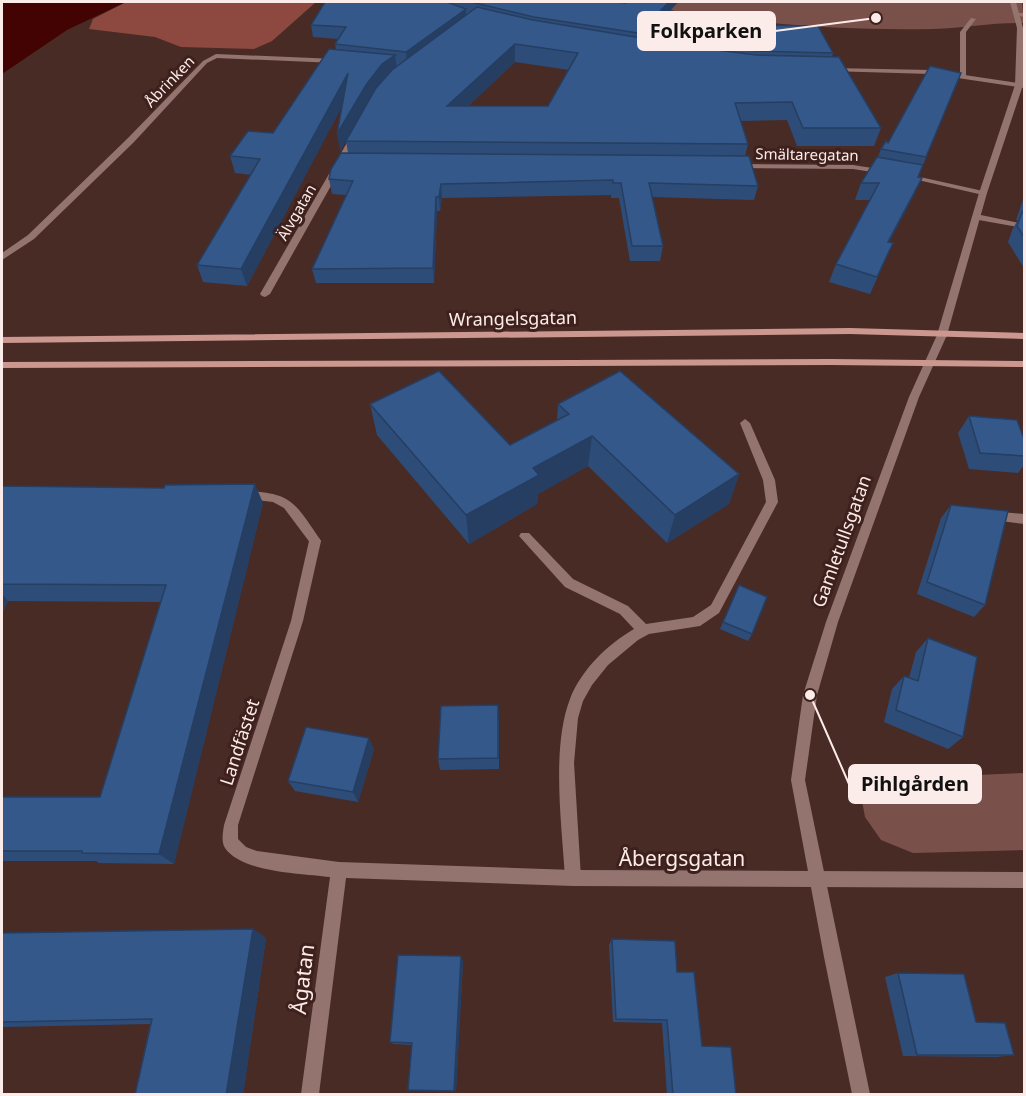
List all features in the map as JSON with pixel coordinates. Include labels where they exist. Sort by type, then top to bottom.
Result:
[{"type":"main road","name":"Wrangelsgatan","points":[[2,340],[850,331],[1024,336]]},
{"type":"main road","points":[[2,365],[831,362],[1024,364]]},
{"type":"street","name":"Gamletullsgatan","points":[[861,1095],[798,780],[810,695],[835,612],[942,334],[982,193],[1022,85],[1021,14],[1013,2]]},
{"type":"street","points":[[963,76],[963,32],[973,19]]},
{"type":"street","name":"Åbrinken","points":[[2,257],[31,237],[131,140],[205,62],[216,56],[350,63]]},
{"type":"street","points":[[827,70],[922,71],[1022,85]]},
{"type":"street","name":"Älvgatan","points":[[265,294],[363,123]]},
{"type":"street","points":[[340,163],[352,163]]},
{"type":"street","name":"Smältaregatan","points":[[734,166],[853,167],[899,174],[982,193]]},
{"type":"street","points":[[976,217],[1024,226]]},
{"type":"street","points":[[573,878],[568,761],[570,731],[576,700],[586,682],[620,645],[644,630],[699,620],[715,609],[772,502],[769,480],[745,423]]},
{"type":"street","name":"Landfästet","points":[[228,495],[273,496],[288,503],[315,541],[297,621],[231,825],[230,842],[241,853],[258,859],[339,870]]},
{"type":"street","points":[[980,515],[1024,519]]},
{"type":"street","points":[[525,536],[569,583],[624,610],[644,630]]},
{"type":"street","name":"Åbergsgatan","points":[[339,870],[573,878],[1024,880]]},
{"type":"street","name":"Ågatan","points":[[310,1095],[339,870]]},
{"type":"shaded area","points":[[2,2],[126,2],[67,30],[2,74]]},
{"type":"shaded area","points":[[126,2],[316,2],[272,41],[254,49],[181,47],[155,37],[89,29],[93,19]]},
{"type":"shaded area","points":[[624,2],[1022,2],[1024,23],[933,29],[817,27],[700,15]]},
{"type":"shaded area","points":[[1024,773],[1024,850],[913,853],[881,840],[865,817],[858,780]]},
{"type":"building","points":[[325,2],[447,2],[466,9],[406,52],[335,44],[346,27],[311,25]]},
{"type":"building","points":[[471,2],[669,2],[661,10],[744,20],[743,25],[818,26],[833,53],[755,51],[534,17]]},
{"type":"building","points":[[477,7],[533,20],[701,48],[756,55],[839,57],[881,128],[803,128],[792,102],[735,103],[748,144],[346,141],[376,88],[392,70]],"holes":[[[515,44],[578,53],[548,106],[447,106]]]},
{"type":"building","points":[[329,49],[395,55],[382,64],[366,85],[337,134],[348,73],[241,269],[197,265],[260,159],[230,156],[248,131],[273,133]]},
{"type":"building","points":[[930,66],[961,73],[926,157],[881,149],[886,141],[888,143]]},
{"type":"building","points":[[341,153],[749,156],[758,186],[649,183],[663,246],[632,246],[621,183],[613,183],[613,180],[441,184],[439,197],[436,197],[433,268],[312,269],[353,181],[329,179],[331,169]]},
{"type":"building","points":[[877,157],[923,165],[918,177],[922,178],[888,242],[893,243],[877,277],[836,264],[879,183],[861,183]]},
{"type":"building","points":[[1022,212],[1024,213],[1024,237],[1017,226]]},
{"type":"building","points":[[439,371],[510,445],[569,414],[558,404],[620,371],[739,474],[675,515],[592,436],[533,468],[539,475],[466,515],[370,404]]},
{"type":"building","points":[[969,416],[1017,420],[1024,439],[1024,456],[980,453]]},
{"type":"building","points":[[255,484],[159,854],[2,851],[2,797],[100,797],[166,585],[2,584],[2,486],[164,488],[165,485]]},
{"type":"building","points":[[951,505],[1008,511],[985,605],[927,582]]},
{"type":"building","points":[[739,585],[767,597],[752,634],[723,622]]},
{"type":"building","points":[[928,638],[977,657],[963,737],[896,710],[904,676],[918,681]]},
{"type":"building","points":[[498,705],[498,758],[438,759],[441,706]]},
{"type":"building","points":[[306,727],[369,738],[353,792],[288,781]]},
{"type":"building","points":[[253,929],[226,1095],[135,1095],[152,1019],[2,1022],[2,933]]},
{"type":"building","points":[[612,939],[675,941],[677,972],[694,972],[702,1046],[731,1047],[736,1095],[673,1095],[667,1020],[616,1019]]},
{"type":"building","points":[[398,955],[461,956],[454,1091],[408,1090],[412,1043],[390,1042]]},
{"type":"building","points":[[898,973],[964,974],[976,1022],[1005,1023],[1014,1055],[917,1055]]},
{"type":"place","name":"Folkparken","points":[[876,18]]},
{"type":"place","name":"Pihlgården","points":[[810,695]]}]
